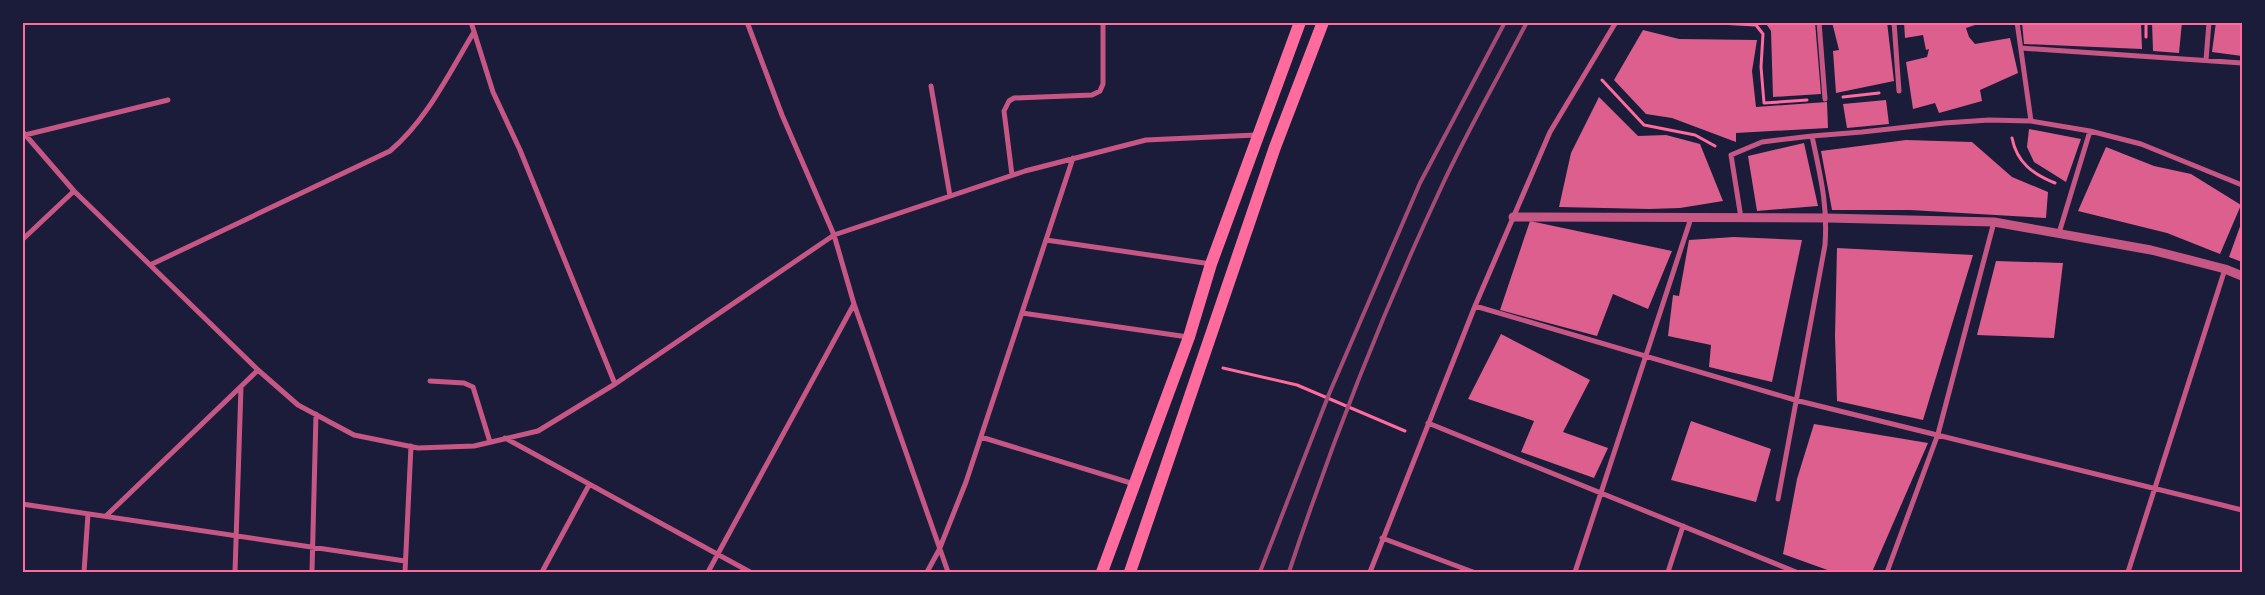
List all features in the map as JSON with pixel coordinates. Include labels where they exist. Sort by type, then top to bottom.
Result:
[{"type":"main road","points":[[1102,572],[1189,337],[1211,264],[1300,22]]},
{"type":"main road","points":[[1130,572],[1275,147],[1323,22]]},
{"type":"street","points":[[471,22],[493,92],[520,150],[615,384]]},
{"type":"street","points":[[747,22],[782,114],[834,235],[854,304],[948,572]]},
{"type":"street","points":[[1012,175],[1004,111],[1005,105],[1014,98],[1092,95],[1100,91],[1103,84],[1103,22]]},
{"type":"street","points":[[1370,572],[1475,306],[1550,132],[1616,22]]},
{"type":"street","points":[[1820,22],[1825,99]]},
{"type":"street","points":[[1894,22],[1898,90]]},
{"type":"street","points":[[2017,22],[2031,121]]},
{"type":"street","points":[[2206,60],[2209,22]]},
{"type":"street","points":[[150,265],[390,151],[419,123],[474,32]]},
{"type":"street","points":[[2021,48],[2242,62]]},
{"type":"street","points":[[930,86],[950,196]]},
{"type":"street","points":[[168,100],[24,133],[74,190],[258,370],[298,405],[354,435],[411,446],[474,446],[538,431],[615,384],[834,235],[1012,175],[1146,140],[1259,135]]},
{"type":"street","points":[[1741,218],[1731,155],[1762,142],[1944,123],[2031,121],[2090,131],[2141,144],[2242,185]]},
{"type":"street","points":[[2059,233],[2090,131]]},
{"type":"street","points":[[1778,499],[1824,245],[1827,218],[1812,136]]},
{"type":"street","points":[[927,572],[939,550],[966,482],[1074,158]]},
{"type":"street","points":[[22,240],[74,190]]},
{"type":"street","points":[[1513,217],[1827,218],[1994,222],[2151,250],[2226,268],[2242,276]]},
{"type":"street","points":[[1575,572],[1691,218]]},
{"type":"street","points":[[1887,572],[1938,434],[1994,222]]},
{"type":"street","points":[[1046,240],[1211,264]]},
{"type":"street","points":[[2128,572],[2226,268]]},
{"type":"street","points":[[708,572],[854,304]]},
{"type":"street","points":[[1475,306],[1796,400],[2242,510]]},
{"type":"street","points":[[1022,313],[1189,337]]},
{"type":"street","points":[[106,516],[258,370]]},
{"type":"street","points":[[430,381],[464,383],[473,387],[490,442]]},
{"type":"street","points":[[235,572],[241,386]]},
{"type":"street","points":[[312,572],[316,414]]},
{"type":"street","points":[[1428,423],[1796,572]]},
{"type":"street","points":[[981,437],[1134,484]]},
{"type":"street","points":[[505,438],[750,572]]},
{"type":"street","points":[[405,572],[411,446]]},
{"type":"street","points":[[542,572],[589,485]]},
{"type":"street","points":[[22,504],[405,561]]},
{"type":"street","points":[[84,572],[88,514]]},
{"type":"street","points":[[1668,572],[1683,526]]},
{"type":"street","points":[[1382,538],[1473,572]]},
{"type":"path","points":[[1700,22],[1756,25],[1763,34],[1761,66],[1764,103],[1825,99],[1898,90]]},
{"type":"path","points":[[1590,66],[1644,125],[1695,135],[1731,155]]},
{"type":"path","points":[[2009,121],[2015,152],[2027,168],[2042,178],[2072,190]]},
{"type":"path","points":[[1201,364],[1297,386],[1422,438]]},
{"type":"building","points":[[1765,22],[1815,22],[1821,94],[1773,97],[1771,31]]},
{"type":"building","points":[[1832,22],[1887,22],[1894,81],[1836,93],[1833,51],[1839,50]]},
{"type":"building","points":[[1904,22],[1984,22],[1966,28],[1969,37],[1975,44],[2010,38],[2018,73],[1980,90],[1982,101],[1939,113],[1935,103],[1913,109],[1906,62],[1927,57],[1929,49],[1926,50],[1923,35],[1905,38]]},
{"type":"building","points":[[2022,22],[2141,22],[2142,49],[2024,44]]},
{"type":"building","points":[[2152,22],[2182,22],[2179,53],[2153,51]]},
{"type":"building","points":[[2216,22],[2242,22],[2242,56],[2212,52]]},
{"type":"building","points":[[1643,30],[1679,39],[1757,40],[1752,71],[1756,107],[1827,102],[1828,128],[1736,133],[1736,142],[1672,118],[1646,114],[1614,80]]},
{"type":"building","points":[[1599,97],[1638,136],[1666,135],[1700,144],[1723,201],[1680,208],[1559,207],[1571,153]]},
{"type":"building","points":[[1886,100],[1889,124],[1847,128],[1843,104]]},
{"type":"building","points":[[2029,129],[2081,139],[2066,182],[2034,162],[2027,147]]},
{"type":"building","points":[[1906,140],[1972,142],[2012,177],[2048,192],[2046,218],[1910,210],[1832,210],[1821,151]]},
{"type":"building","points":[[1804,143],[1818,206],[1757,211],[1748,156]]},
{"type":"building","points":[[2106,147],[2154,166],[2191,174],[2241,205],[2220,254],[2167,233],[2078,211]]},
{"type":"building","points":[[1530,221],[1672,251],[1648,309],[1613,294],[1597,336],[1500,310]]},
{"type":"building","points":[[2242,221],[2242,262],[2229,257]]},
{"type":"building","points":[[1734,237],[1802,240],[1772,382],[1709,367],[1711,345],[1668,336],[1673,295],[1679,296],[1689,240]]},
{"type":"building","points":[[1837,248],[1973,255],[1923,420],[1837,401],[1835,336]]},
{"type":"building","points":[[1996,261],[2063,263],[2054,338],[1977,335]]},
{"type":"building","points":[[1501,334],[1590,380],[1563,432],[1608,448],[1594,478],[1521,452],[1534,421],[1468,399]]},
{"type":"building","points":[[1691,421],[1771,449],[1756,502],[1671,480]]},
{"type":"building","points":[[1814,424],[1928,443],[1872,572],[1833,572],[1783,554],[1797,479]]},
{"type":"railway","points":[[1260,572],[1329,394],[1420,183],[1505,22]]},
{"type":"railway","points":[[1289,572],[1340,427],[1398,284],[1450,169],[1527,22]]}]
